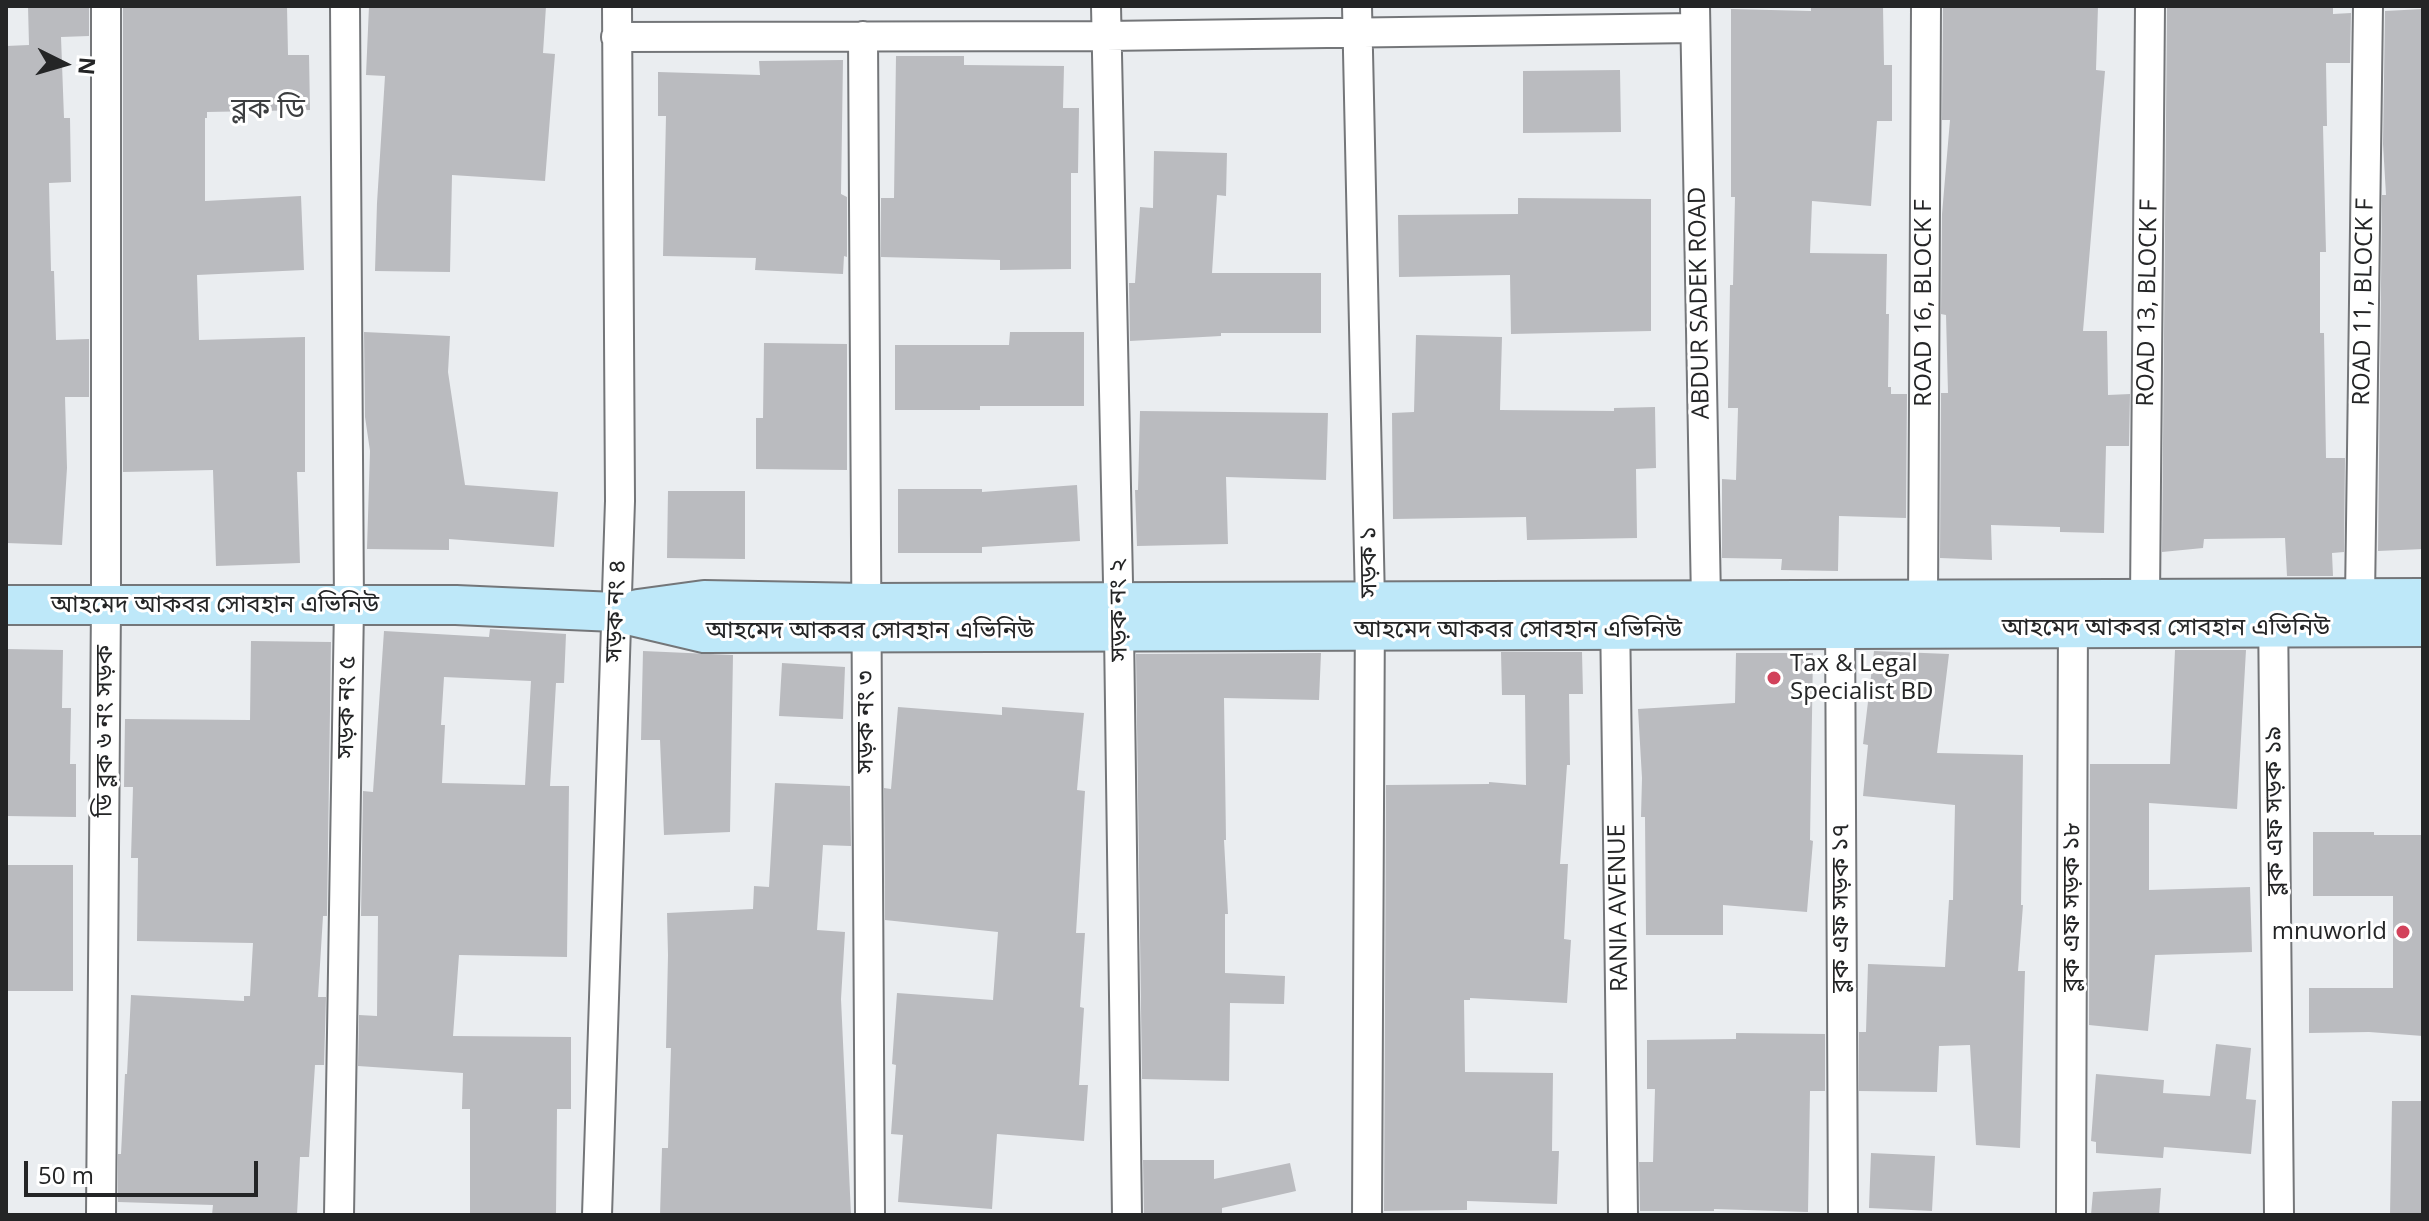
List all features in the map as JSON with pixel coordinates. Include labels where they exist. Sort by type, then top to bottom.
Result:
[{"type":"street","name":"ডি ব্লক ৬ নং সড়ক","points":[[101,1215],[106,603],[106,6]]},
{"type":"street","name":"সড়ক নং ৫","points":[[339,1215],[349,606],[345,6]]},
{"type":"street","name":"সড়ক নং ৪","points":[[597,1215],[620,501],[617,6]]},
{"type":"street","name":"সড়ক নং ২","points":[[1106,6],[1127,1215]]},
{"type":"street","name":"ROAD 16, BLOCK F","points":[[1923,600],[1926,6]]},
{"type":"street","name":"ROAD 13, BLOCK F","points":[[2145,599],[2150,6]]},
{"type":"street","name":"ROAD 11, BLOCK F","points":[[2360,598],[2368,6]]},
{"type":"street","points":[[616,37],[1106,36],[1356,19],[1695,17]]},
{"type":"street","name":"ABDUR SADEK ROAD","points":[[1695,17],[1706,600]]},
{"type":"street","name":"সড়ক ১","points":[[1356,19],[1370,616],[1367,1215]]},
{"type":"street","name":"সড়ক নং ৩","points":[[863,36],[870,1215]]},
{"type":"street","name":"আহমেদ আকবর সোবহান এভিনিউ","points":[[6,605],[456,605],[615,612],[704,600],[866,618],[2273,613],[2360,598],[2423,598]]},
{"type":"street","name":"আহমেদ আকবর সোবহান এভিনিউ","points":[[1615,615],[1706,600],[1840,615],[1923,600],[2073,614],[2145,599],[2423,627]]},
{"type":"street","name":"ব্লক এফ সড়ক ১৯","points":[[2273,613],[2279,1215]]},
{"type":"street","name":"ব্লক এফ সড়ক ১৮","points":[[2071,1215],[2073,614]]},
{"type":"street","name":"RANIA AVENUE","points":[[1615,615],[1623,1215]]},
{"type":"street","name":"ব্লক এফ সড়ক ১৭","points":[[1840,615],[1843,1215]]},
{"type":"building","points":[[28,6],[89,6],[89,36],[61,37],[64,118],[70,118],[71,182],[49,183],[56,340],[89,339],[89,397],[65,397],[67,468],[62,545],[6,543],[6,46],[29,45]]},
{"type":"building","points":[[123,6],[287,6],[288,55],[309,55],[310,110],[207,112],[205,118],[205,201],[301,196],[304,270],[197,275],[199,340],[305,337],[305,472],[297,472],[300,563],[216,566],[213,470],[123,472]]},
{"type":"building","points":[[369,6],[546,6],[543,53],[555,54],[545,181],[452,175],[450,272],[375,271],[385,76],[366,75]]},
{"type":"building","points":[[1811,6],[1883,6],[1884,65],[1892,65],[1892,121],[1877,121],[1871,206],[1812,201],[1810,253],[1887,254],[1888,387],[1891,387],[1891,394],[1907,394],[1906,518],[1839,516],[1838,571],[1781,570],[1782,559],[1722,558],[1722,479],[1736,480],[1738,408],[1728,408],[1735,197],[1731,197],[1731,9],[1811,11]]},
{"type":"building","points":[[1943,6],[2098,6],[2096,70],[2105,71],[2083,331],[2107,331],[2108,395],[2130,394],[2129,446],[2106,446],[2104,533],[2060,532],[2060,527],[1991,525],[1992,560],[1940,558],[1941,393],[1948,393],[1946,315],[1941,314],[1942,214],[1950,120],[1942,120]]},
{"type":"building","points":[[2333,6],[2333,14],[2351,13],[2350,63],[2326,63],[2327,126],[2323,126],[2326,252],[2320,252],[2320,333],[2324,333],[2326,458],[2345,458],[2344,552],[2332,553],[2333,576],[2287,576],[2285,538],[2204,539],[2203,548],[2162,552],[2167,8]]},
{"type":"building","points":[[2423,9],[2423,549],[2378,551],[2382,195],[2386,195],[2383,144],[2385,11]]},
{"type":"building","points":[[896,56],[964,56],[964,65],[1064,66],[1063,108],[1079,108],[1078,173],[1071,173],[1071,269],[1000,270],[1000,260],[881,257],[881,198],[894,198]]},
{"type":"building","points":[[843,60],[841,194],[847,197],[847,257],[844,256],[843,274],[755,270],[756,258],[663,256],[666,116],[658,116],[658,72],[760,75],[759,61]]},
{"type":"building","points":[[1620,70],[1621,132],[1523,133],[1523,71]]},
{"type":"building","points":[[1154,151],[1227,153],[1226,196],[1217,195],[1212,273],[1321,273],[1321,333],[1221,333],[1221,336],[1130,341],[1129,283],[1135,283],[1140,207],[1153,208]]},
{"type":"building","points":[[1518,198],[1651,199],[1651,331],[1511,334],[1510,275],[1399,277],[1398,215],[1518,214]]},
{"type":"building","points":[[364,332],[450,336],[448,372],[465,485],[558,492],[554,547],[449,539],[449,550],[367,549],[370,451],[365,417]]},
{"type":"building","points":[[1010,332],[1084,332],[1084,406],[895,410],[895,345],[1009,345]]},
{"type":"building","points":[[1416,335],[1502,337],[1500,410],[1614,411],[1614,408],[1655,407],[1656,468],[1636,469],[1637,538],[1527,540],[1526,517],[1393,519],[1392,413],[1414,412]]},
{"type":"building","points":[[764,343],[847,344],[847,470],[756,469],[756,418],[763,418]]},
{"type":"building","points":[[1140,411],[1328,413],[1326,480],[1226,477],[1228,544],[1137,546],[1135,490],[1138,490]]},
{"type":"building","points":[[1077,485],[1080,541],[982,547],[982,553],[898,553],[898,489],[982,489],[982,492]]},
{"type":"building","points":[[668,491],[745,491],[745,559],[667,558]]},
{"type":"building","points":[[490,629],[566,634],[564,683],[556,683],[550,786],[569,786],[567,957],[459,955],[453,1036],[571,1037],[571,1109],[557,1109],[556,1215],[470,1214],[470,1109],[462,1109],[463,1073],[358,1066],[359,1015],[377,1016],[378,916],[361,916],[363,791],[373,792],[384,631],[489,637]],"holes":[[[444,677],[531,681],[525,785],[442,783]]]},
{"type":"building","points":[[251,641],[331,642],[327,916],[323,916],[318,997],[326,997],[324,1065],[315,1065],[309,1157],[300,1157],[297,1215],[212,1215],[213,1205],[118,1202],[118,1154],[121,1154],[131,995],[244,1001],[244,996],[250,996],[253,943],[137,941],[138,858],[131,858],[133,787],[124,787],[125,719],[250,720]]},
{"type":"building","points":[[6,649],[63,650],[62,708],[71,708],[70,764],[76,764],[76,817],[6,816]]},
{"type":"building","points":[[2175,650],[2246,650],[2237,809],[2149,803],[2149,890],[2250,887],[2252,952],[2155,955],[2148,1031],[2089,1025],[2090,764],[2170,764]]},
{"type":"building","points":[[643,651],[733,655],[730,832],[664,835],[660,740],[641,740]]},
{"type":"building","points":[[1874,651],[1949,654],[1937,753],[2023,755],[2023,905],[2018,971],[2025,971],[2020,1148],[1976,1145],[1970,1045],[1939,1046],[1937,1092],[1859,1091],[1859,1032],[1866,1032],[1868,964],[1945,967],[1949,900],[1953,900],[1955,805],[1863,796],[1868,745],[1863,744]]},
{"type":"building","points":[[1501,652],[1582,652],[1583,694],[1569,694],[1570,765],[1567,765],[1560,864],[1568,864],[1564,939],[1571,940],[1567,1003],[1464,1000],[1465,1072],[1553,1073],[1552,1151],[1559,1151],[1557,1204],[1467,1201],[1467,1210],[1384,1211],[1386,785],[1489,782],[1526,785],[1525,695],[1502,695]]},
{"type":"building","points":[[1321,653],[1319,700],[1224,698],[1224,840],[1228,914],[1225,914],[1225,973],[1285,976],[1284,1004],[1230,1003],[1229,1081],[1142,1079],[1136,654]]},
{"type":"building","points":[[1736,653],[1813,653],[1810,840],[1813,841],[1807,912],[1723,905],[1723,935],[1646,935],[1645,817],[1641,817],[1638,709],[1735,703]]},
{"type":"building","points":[[782,663],[845,667],[843,719],[779,716]]},
{"type":"building","points":[[898,707],[1002,715],[1002,707],[1084,713],[1077,790],[1085,791],[1076,933],[1085,933],[1079,1085],[1088,1085],[1084,1141],[997,1134],[992,1209],[898,1202],[903,1135],[891,1134],[897,993],[993,1000],[998,932],[885,920],[884,788],[891,789]]},
{"type":"building","points":[[775,783],[850,786],[851,846],[823,845],[817,930],[845,932],[841,999],[851,1215],[660,1215],[662,1148],[668,1148],[671,1048],[666,1048],[667,913],[753,909],[754,886],[769,887]]},
{"type":"building","points":[[2313,832],[2423,835],[2423,1036],[2369,1032],[2309,1033],[2309,988],[2393,988],[2393,896],[2313,896]]},
{"type":"building","points":[[6,865],[73,865],[73,991],[6,991]]},
{"type":"building","points":[[1736,1033],[1825,1034],[1825,1091],[1810,1091],[1808,1212],[1714,1209],[1640,1211],[1639,1162],[1653,1162],[1655,1089],[1647,1089],[1647,1040],[1736,1039]]},
{"type":"building","points":[[2216,1044],[2251,1048],[2246,1099],[2256,1100],[2251,1154],[2164,1147],[2163,1158],[2096,1153],[2096,1142],[2091,1141],[2096,1074],[2164,1080],[2163,1093],[2210,1096]]},
{"type":"building","points":[[2392,1101],[2423,1101],[2423,1215],[2390,1215]]},
{"type":"building","points":[[1871,1153],[1935,1156],[1932,1211],[1869,1208]]},
{"type":"building","points":[[1143,1160],[1214,1160],[1214,1179],[1290,1163],[1296,1191],[1222,1208],[1222,1215],[1144,1215]]},
{"type":"building","points":[[2161,1188],[2159,1215],[2091,1215],[2093,1192]]},
{"type":"place","name":"Tax & Legal Specialist BD","points":[[1774,678]]},
{"type":"place","name":"mnuworld","points":[[2403,932]]},
{"type":"district","name":"ব্লক ডি","points":[[268,110]]}]
